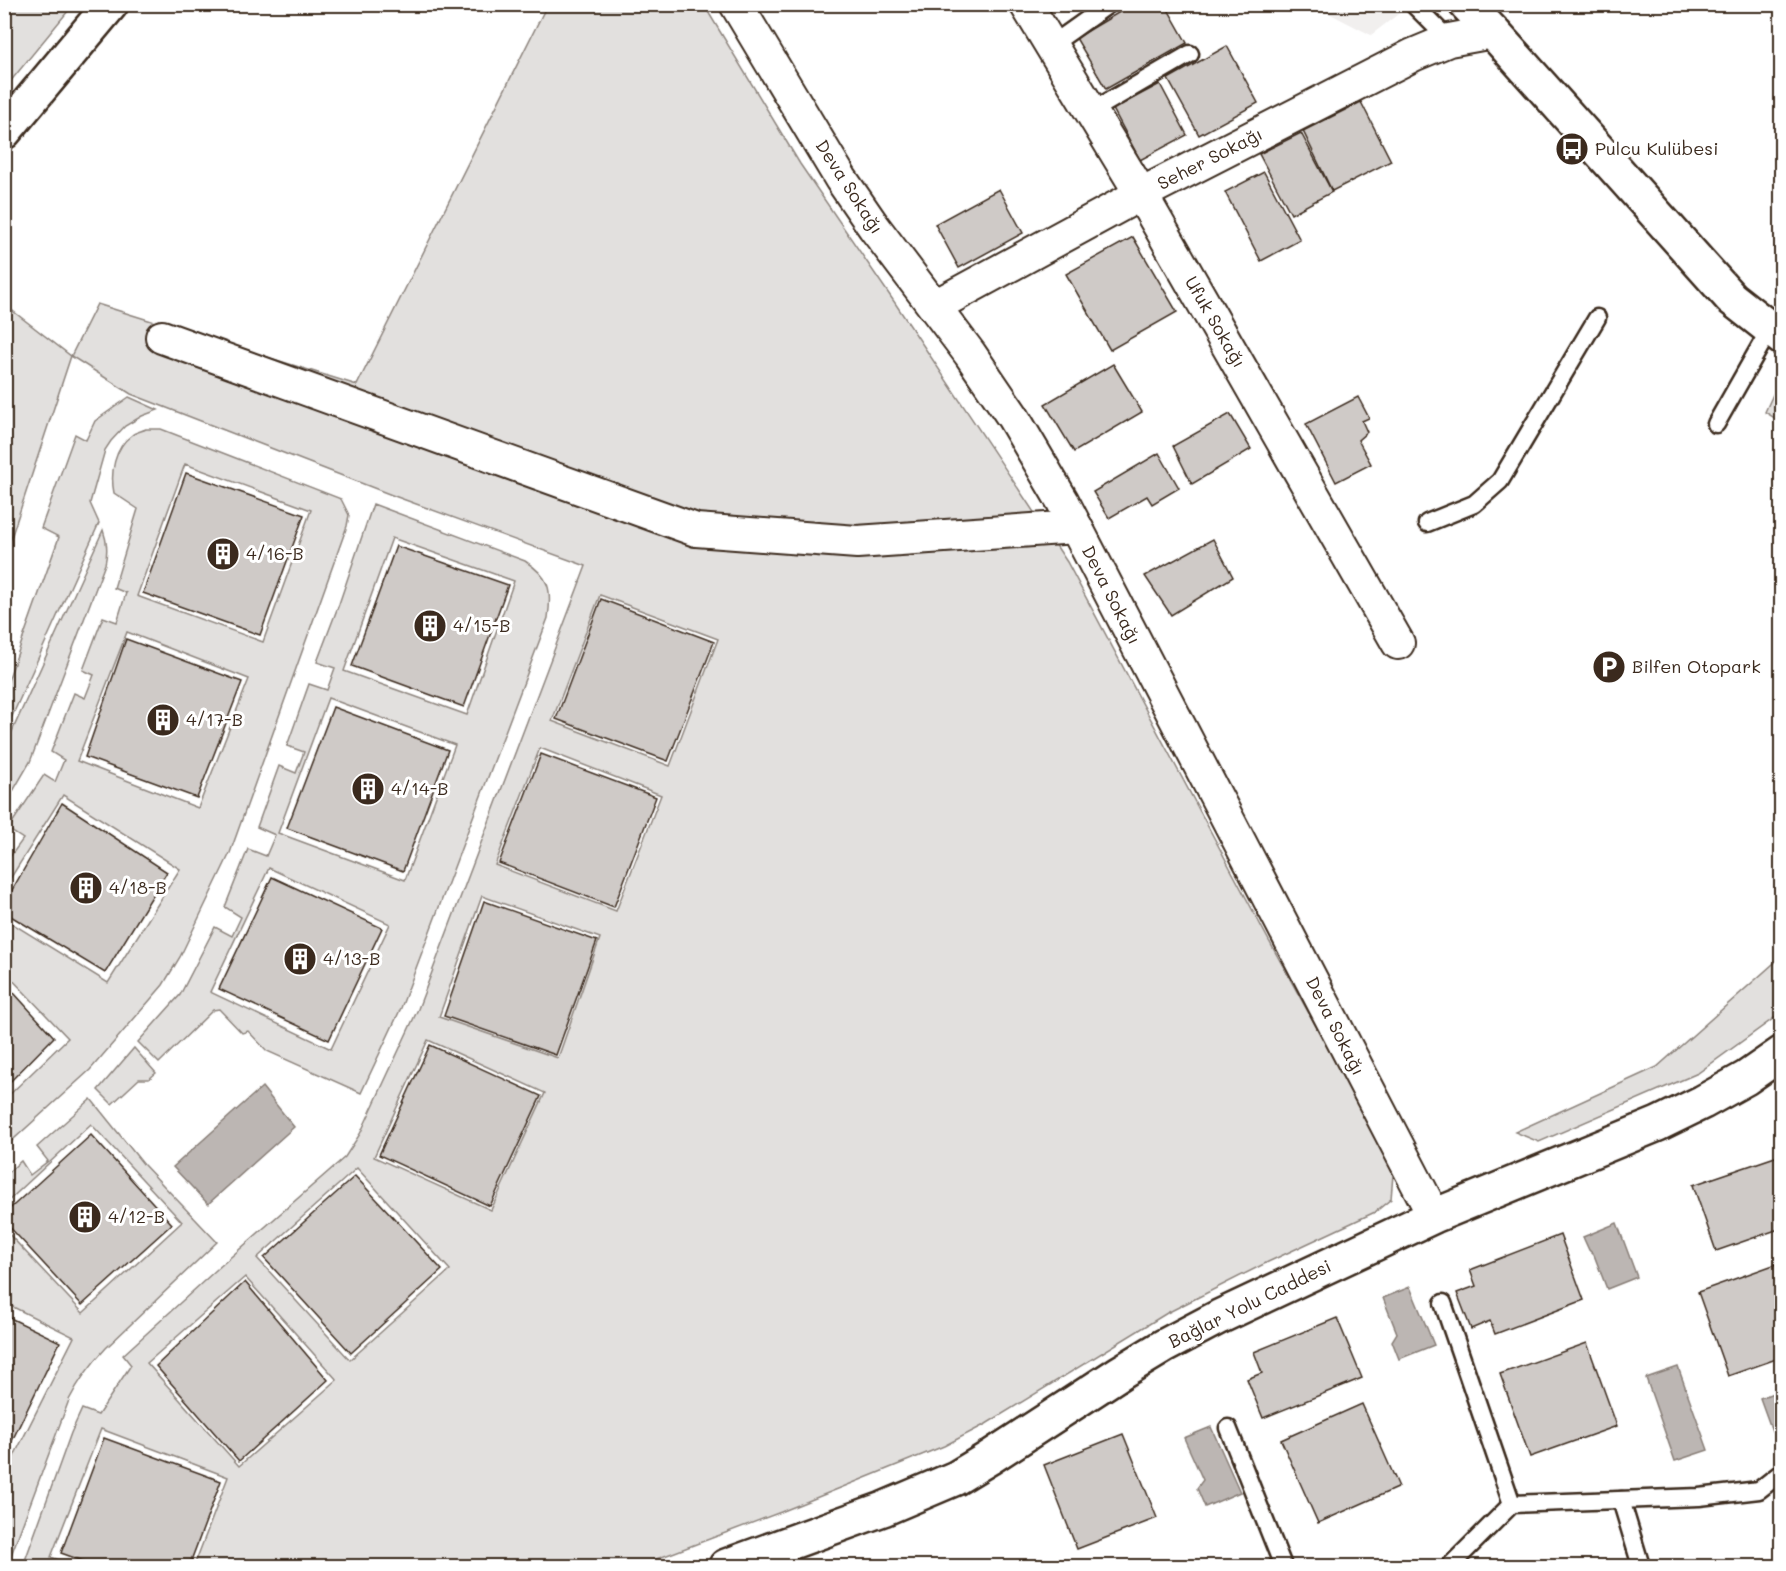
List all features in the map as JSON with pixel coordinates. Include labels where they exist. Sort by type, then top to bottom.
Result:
[{"type":"street","points":[[4,132],[111,4]]},
{"type":"street","name":"Deva Sokağı","points":[[736,4],[841,179],[1013,417],[1076,527],[1434,1216]]},
{"type":"street","name":"Ufuk Sokağı","points":[[1026,4],[1141,194],[1398,643]]},
{"type":"street","points":[[1466,4],[1731,298],[1776,334]]},
{"type":"street","name":"Seher Sokağı","points":[[935,306],[1141,194],[1413,55],[1449,40],[1493,32]]},
{"type":"street","points":[[162,337],[696,530],[857,542],[1076,527]]},
{"type":"street","name":"Bağlar Yolu Caddesi","points":[[726,1566],[883,1509],[956,1478],[1121,1372],[1219,1317],[1434,1216],[1658,1124],[1746,1078],[1782,1053]]},
{"type":"lane","points":[[1050,46],[1109,4]]},
{"type":"lane","points":[[1413,4],[1449,40]]},
{"type":"lane","points":[[1092,111],[1190,54]]},
{"type":"lane","points":[[1427,523],[1474,504],[1500,481],[1597,318]]},
{"type":"lane","points":[[1716,424],[1776,334]]},
{"type":"lane","points":[[1443,1303],[1512,1504]]},
{"type":"lane","points":[[1227,1428],[1283,1566]]},
{"type":"lane","points":[[1450,1566],[1512,1504],[1699,1497],[1759,1490],[1782,1472]]},
{"type":"lane","points":[[1621,1500],[1641,1566]]},
{"type":"shaded area","points":[[4,5],[73,5],[5,88]]},
{"type":"shaded area","points":[[547,5],[704,5],[800,164],[1067,562],[1268,939],[1378,1139],[1393,1174],[1391,1199],[1375,1212],[1167,1313],[986,1424],[944,1446],[781,1512],[638,1566],[194,1566],[228,1477],[101,1429],[51,1557],[75,1566],[23,1566],[71,1433],[82,1409],[98,1415],[131,1365],[123,1355],[345,1157],[360,1134],[418,1009],[586,566],[397,497],[131,394],[71,356],[97,304],[357,385]],"holes":[[[600,595],[718,639],[670,766],[552,721]],[[540,748],[661,795],[616,911],[495,865]],[[482,896],[600,938],[558,1058],[439,1017]],[[428,1040],[545,1093],[491,1210],[374,1157]],[[357,1168],[450,1270],[350,1360],[257,1258]],[[245,1277],[337,1380],[239,1466],[147,1363]]]},
{"type":"shaded area","points":[[1313,5],[1410,5],[1371,35]]},
{"type":"shaded area","points":[[5,305],[71,356],[5,552]]},
{"type":"shaded area","points":[[1781,377],[1781,422],[1765,412]]},
{"type":"shaded area","points":[[129,397],[158,410],[125,426],[105,450],[90,503],[99,523],[5,732],[5,689],[59,537],[41,528],[75,434],[86,440],[95,421]]},
{"type":"shaded area","points":[[146,429],[161,429],[341,499],[349,515],[347,526],[230,853],[180,957],[163,985],[90,1070],[5,1147],[5,1099],[68,1038],[5,972],[5,919],[108,983],[180,869],[63,795],[5,887],[5,853],[10,857],[23,839],[8,829],[44,775],[55,782],[64,760],[51,752],[74,693],[85,698],[94,675],[83,670],[103,617],[117,622],[126,593],[114,588],[138,509],[114,493],[113,469],[117,454],[126,440]],"holes":[[[185,464],[311,510],[263,642],[137,596]],[[127,632],[249,679],[198,808],[77,761]]]},
{"type":"shaded area","points":[[373,504],[525,561],[544,579],[550,600],[548,618],[401,1008],[361,1093],[267,1051],[248,1031],[242,1033],[219,1009],[213,1010],[159,1063],[138,1042],[180,995],[215,927],[232,936],[241,917],[225,907],[248,849],[266,856],[275,835],[257,827],[279,766],[296,773],[304,752],[287,746],[309,684],[327,690],[335,668],[317,662]],"holes":[[[392,538],[514,581],[467,715],[344,671]],[[328,698],[455,745],[405,880],[278,833]],[[269,868],[390,924],[331,1049],[210,992]]]},
{"type":"shaded area","points":[[103,530],[107,547],[105,564],[30,762],[5,805],[5,783],[10,774],[5,771],[5,747]]},
{"type":"shaded area","points":[[1781,957],[1781,1013],[1698,1073],[1539,1142],[1515,1132],[1657,1067]]},
{"type":"shaded area","points":[[134,1048],[156,1073],[149,1079],[139,1079],[112,1104],[98,1090]]},
{"type":"shaded area","points":[[262,1087],[294,1127],[208,1204],[173,1167]]},
{"type":"shaded area","points":[[91,1099],[144,1165],[217,1242],[106,1348],[81,1379],[69,1400],[7,1566],[5,1566],[5,1460],[11,1462],[74,1337],[5,1303],[5,1230],[83,1313],[182,1222],[91,1124],[5,1204],[5,1175],[21,1161],[30,1175],[48,1161],[37,1147]]},
{"type":"shaded area","points":[[1617,1223],[1637,1277],[1607,1289],[1594,1255],[1583,1237]]},
{"type":"shaded area","points":[[1410,1287],[1434,1345],[1399,1359],[1392,1341],[1397,1333],[1383,1298]]},
{"type":"shaded area","points":[[1678,1367],[1708,1450],[1675,1461],[1646,1378]]},
{"type":"shaded area","points":[[1781,1390],[1781,1427],[1772,1431],[1760,1398]]},
{"type":"shaded area","points":[[1211,1427],[1240,1492],[1205,1507],[1197,1488],[1203,1480],[1184,1438]]},
{"type":"building","points":[[1133,4],[1165,4],[1187,43],[1106,89],[1076,38]]},
{"type":"building","points":[[1227,46],[1258,103],[1199,135],[1168,79]]},
{"type":"building","points":[[1160,84],[1187,135],[1140,160],[1113,109]]},
{"type":"building","points":[[1361,102],[1391,161],[1332,191],[1303,131]]},
{"type":"building","points":[[1301,133],[1332,192],[1291,214],[1259,154]]},
{"type":"building","points":[[1264,172],[1300,240],[1261,261],[1225,192]]},
{"type":"building","points":[[999,189],[1023,233],[959,268],[935,224]]},
{"type":"building","points":[[1133,237],[1177,312],[1110,350],[1066,274]]},
{"type":"building","points":[[1113,364],[1142,412],[1074,452],[1045,404]]},
{"type":"building","points":[[1358,397],[1369,418],[1362,421],[1367,432],[1358,440],[1371,464],[1336,482],[1306,424]]},
{"type":"building","points":[[1230,414],[1251,449],[1192,484],[1173,446]]},
{"type":"building","points":[[1159,453],[1179,488],[1152,504],[1147,496],[1109,518],[1093,492]]},
{"type":"building","name":"4/16-B","points":[[186,473],[304,515],[260,635],[143,593]]},
{"type":"building","points":[[1213,539],[1233,577],[1171,615],[1145,576]]},
{"type":"building","name":"4/15-B","points":[[396,546],[508,585],[464,707],[352,666]]},
{"type":"building","points":[[601,599],[714,642],[668,761],[556,719]]},
{"type":"building","name":"4/17-B","points":[[126,639],[242,682],[197,798],[85,757]]},
{"type":"building","name":"4/14-B","points":[[333,707],[448,750],[403,871],[287,828]]},
{"type":"building","points":[[541,754],[656,797],[614,907],[499,863]]},
{"type":"building","name":"4/18-B","points":[[62,803],[167,872],[105,973],[4,912],[4,904]]},
{"type":"building","name":"4/13-B","points":[[272,877],[382,928],[329,1040],[219,989]]},
{"type":"building","points":[[484,901],[597,941],[556,1055],[444,1016]]},
{"type":"building","points":[[4,982],[54,1037],[4,1088]]},
{"type":"building","points":[[430,1045],[541,1096],[490,1206],[379,1155]]},
{"type":"building","name":"4/12-B","points":[[91,1135],[172,1224],[82,1305],[4,1221],[4,1214]]},
{"type":"building","points":[[1778,1156],[1782,1167],[1782,1228],[1716,1251],[1693,1185]]},
{"type":"building","points":[[355,1176],[442,1270],[351,1353],[264,1258]]},
{"type":"building","points":[[1560,1235],[1584,1300],[1495,1334],[1490,1321],[1471,1329],[1457,1293],[1476,1286],[1470,1270]]},
{"type":"building","points":[[1779,1263],[1782,1272],[1782,1357],[1728,1376],[1698,1292]]},
{"type":"building","points":[[245,1282],[328,1380],[239,1461],[156,1366]]},
{"type":"building","points":[[4,1315],[60,1342],[7,1451],[4,1450]]},
{"type":"building","points":[[1337,1318],[1362,1378],[1263,1418],[1247,1379],[1262,1373],[1254,1352]]},
{"type":"building","points":[[1587,1343],[1617,1426],[1530,1457],[1500,1374]]},
{"type":"building","points":[[1362,1404],[1399,1487],[1318,1523],[1281,1440]]},
{"type":"building","points":[[1123,1434],[1157,1518],[1077,1549],[1044,1465]]},
{"type":"building","points":[[104,1438],[221,1481],[189,1566],[97,1566],[61,1553]]},
{"type":"place","name":"Pulcu Kulübesi","points":[[1572,149]]},
{"type":"place","name":"4/16-B","points":[[223,554]]},
{"type":"place","name":"4/15-B","points":[[430,626]]},
{"type":"place","name":"Bilfen Otopark","points":[[1609,667]]},
{"type":"place","name":"4/17-B","points":[[163,720]]},
{"type":"place","name":"4/14-B","points":[[368,789]]},
{"type":"place","name":"4/18-B","points":[[86,888]]},
{"type":"place","name":"4/13-B","points":[[300,959]]},
{"type":"place","name":"4/12-B","points":[[85,1217]]}]
